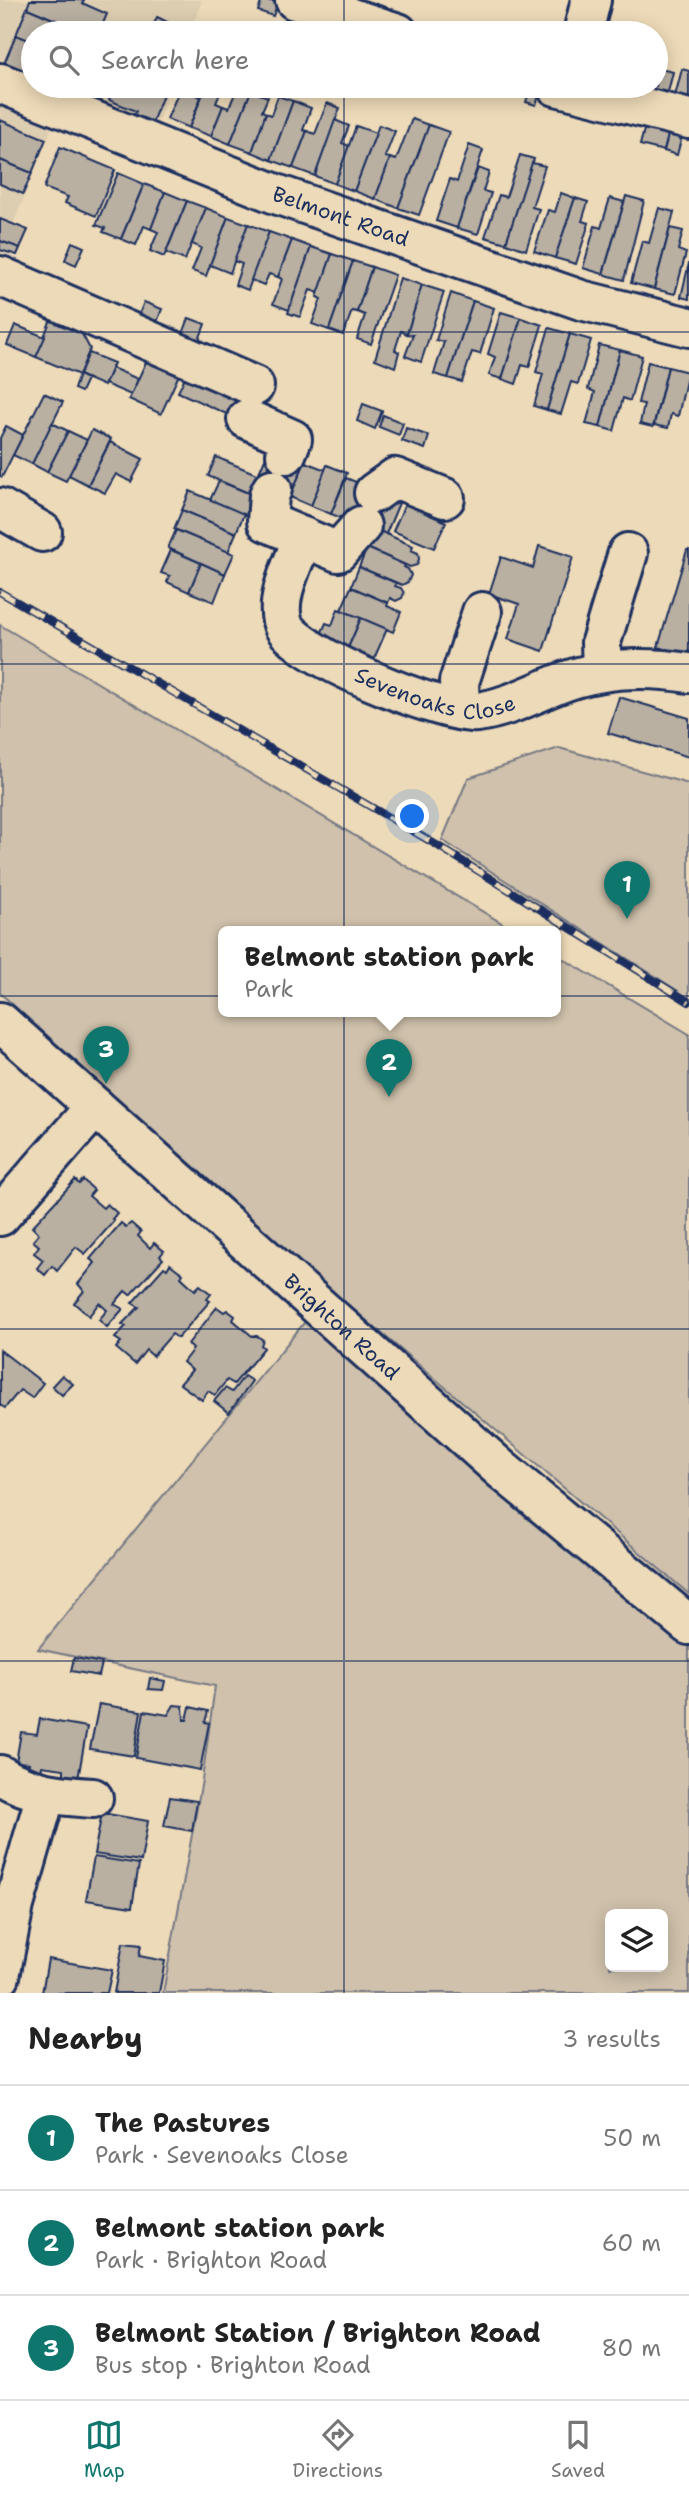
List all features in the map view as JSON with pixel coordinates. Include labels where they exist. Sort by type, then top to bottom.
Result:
[{"type":"street","points":[[295,0],[361,21]]},
{"type":"street","points":[[586,21],[591,0]]},
{"type":"street","name":"Belmont Road","points":[[0,83],[21,91]]},
{"type":"street","name":"Belmont Road","points":[[38,98],[314,207],[581,300],[689,327]]},
{"type":"street","points":[[608,98],[689,119]]},
{"type":"street","points":[[0,276],[251,403],[292,439],[286,454]]},
{"type":"street","points":[[269,505],[303,537],[358,523],[395,478],[445,498]]},
{"type":"street","points":[[0,508],[42,532]]},
{"type":"street","name":"Sevenoaks Close","points":[[303,537],[280,603],[283,626],[314,653],[368,679],[438,706],[476,713],[521,700],[560,683],[602,670],[643,669],[689,673]]},
{"type":"street","points":[[602,670],[601,642],[628,553]]},
{"type":"street","points":[[460,710],[459,682],[482,612]]},
{"type":"street","name":"Brighton Road","points":[[0,1022],[502,1470],[689,1625]]},
{"type":"street","points":[[0,1216],[94,1107]]},
{"type":"street","points":[[0,1775],[23,1787],[46,1794],[93,1798]]},
{"type":"street","points":[[0,1976],[13,1905],[46,1794]]},
{"type":"shaded area","points":[[0,0],[202,0],[194,21],[21,21],[21,98],[64,98],[0,257]]},
{"type":"shaded area","points":[[66,98],[167,98],[151,140]]},
{"type":"shaded area","points":[[0,625],[507,926],[218,926],[218,1017],[561,1017],[561,958],[689,1034],[689,1594],[301,1265],[0,993]]},
{"type":"shaded area","points":[[559,748],[689,784],[689,998],[442,840],[468,778]]},
{"type":"shaded area","points":[[317,1307],[689,1625],[689,1993],[163,1993],[202,1780],[215,1686],[38,1649]]},
{"type":"building","points":[[30,0],[84,0],[82,3],[107,14],[104,21],[58,21],[27,8]]},
{"type":"building","points":[[262,0],[278,2],[273,16],[258,11]]},
{"type":"building","points":[[27,8],[58,21],[22,21]]},
{"type":"building","points":[[21,23],[21,37],[16,35]]},
{"type":"building","points":[[16,35],[21,37],[21,72],[4,64]]},
{"type":"building","points":[[682,69],[689,71],[689,100],[675,96]]},
{"type":"building","points":[[668,71],[673,72],[668,92]]},
{"type":"building","points":[[162,98],[151,125],[134,118],[136,111],[109,100]]},
{"type":"building","points":[[176,98],[201,98],[189,128],[167,119]]},
{"type":"building","points":[[201,98],[218,98],[216,103],[223,106],[211,136],[189,128]]},
{"type":"building","points":[[233,98],[248,98],[230,144],[211,136],[223,106],[229,108]]},
{"type":"building","points":[[248,98],[268,98],[262,111],[266,113],[252,152],[230,144]]},
{"type":"building","points":[[277,98],[293,101],[271,160],[252,152],[266,113],[271,115]]},
{"type":"building","points":[[527,98],[538,98],[536,105],[526,102]]},
{"type":"building","points":[[293,101],[311,108],[303,130],[307,131],[293,168],[271,160]]},
{"type":"building","points":[[327,103],[340,108],[315,176],[293,168],[307,131],[315,134]]},
{"type":"building","points":[[412,119],[429,125],[398,208],[375,199],[390,158],[396,160]]},
{"type":"building","points":[[0,120],[46,139],[32,173],[0,160]]},
{"type":"building","points":[[335,120],[349,126],[342,143],[349,146],[335,184],[315,176]]},
{"type":"building","points":[[646,122],[670,128],[664,151],[640,145]]},
{"type":"building","points":[[379,125],[395,131],[385,157],[390,158],[375,199],[354,191]]},
{"type":"building","points":[[429,125],[449,132],[419,215],[398,208]]},
{"type":"building","points":[[356,126],[376,133],[354,191],[335,184]]},
{"type":"building","points":[[670,128],[683,132],[677,155],[664,151]]},
{"type":"building","points":[[469,145],[483,150],[457,228],[436,221],[450,179],[457,182]]},
{"type":"building","points":[[60,147],[115,170],[96,216],[65,203],[68,197],[44,188]]},
{"type":"building","points":[[520,155],[534,159],[506,243],[485,237],[499,195],[506,197]]},
{"type":"building","points":[[0,160],[32,173],[23,194],[0,184]]},
{"type":"building","points":[[532,163],[545,166],[532,207],[539,209],[526,250],[506,243]]},
{"type":"building","points":[[478,168],[489,172],[483,191],[491,193],[478,234],[457,228]]},
{"type":"building","points":[[118,173],[144,184],[121,239],[103,232],[105,228],[96,225]]},
{"type":"building","points":[[144,184],[165,192],[151,229],[144,226],[136,245],[121,239]]},
{"type":"building","points":[[165,192],[187,201],[164,257],[150,251],[158,232],[151,229]]},
{"type":"building","points":[[561,193],[575,198],[555,258],[534,251],[548,210],[555,212]]},
{"type":"building","points":[[626,196],[644,201],[624,280],[603,274]]},
{"type":"building","points":[[575,198],[588,202],[582,221],[589,223],[576,264],[555,258]]},
{"type":"building","points":[[610,198],[624,202],[603,274],[583,268],[595,226],[601,228]]},
{"type":"building","points":[[187,201],[206,208],[185,260],[166,253]]},
{"type":"building","points":[[206,208],[228,217],[206,276],[192,271],[201,248],[192,244]]},
{"type":"building","points":[[659,208],[674,212],[654,289],[631,283],[642,241],[649,243]]},
{"type":"building","points":[[228,217],[248,224],[230,273],[210,265]]},
{"type":"building","points":[[0,219],[28,230],[20,248],[0,241]]},
{"type":"building","points":[[248,224],[269,232],[248,290],[235,285],[242,264],[234,261]]},
{"type":"building","points":[[670,228],[683,231],[678,250],[686,253],[675,294],[654,289]]},
{"type":"building","points":[[269,232],[292,240],[278,277],[269,274],[264,285],[251,280]]},
{"type":"building","points":[[292,240],[311,247],[289,310],[273,304],[282,279],[278,277]]},
{"type":"building","points":[[0,241],[20,248],[17,255],[0,250]]},
{"type":"building","points":[[72,242],[84,247],[76,265],[65,260]]},
{"type":"building","points":[[311,247],[332,254],[319,293],[310,290],[300,317],[288,313]]},
{"type":"building","points":[[332,254],[353,261],[329,330],[312,324],[321,299],[317,297]]},
{"type":"building","points":[[353,261],[372,267],[357,312],[352,311],[343,335],[329,330]]},
{"type":"building","points":[[689,263],[689,299],[681,297]]},
{"type":"building","points":[[372,267],[395,275],[371,344],[357,339],[365,315],[357,312]]},
{"type":"building","points":[[400,278],[422,285],[407,334],[401,331],[395,350],[399,352],[395,367],[375,359]]},
{"type":"building","points":[[422,285],[444,292],[421,362],[405,356],[413,335],[407,334]]},
{"type":"building","points":[[451,293],[473,301],[448,378],[434,374],[444,342],[436,340]]},
{"type":"building","points":[[473,301],[494,308],[480,354],[472,352],[462,382],[448,378]]},
{"type":"building","points":[[144,302],[162,309],[154,330],[136,322]]},
{"type":"building","points":[[501,312],[521,318],[502,379],[489,375],[495,357],[488,354]]},
{"type":"building","points":[[189,318],[205,324],[196,348],[180,342]]},
{"type":"building","points":[[521,318],[542,325],[529,367],[522,365],[516,384],[502,379]]},
{"type":"building","points":[[51,319],[81,332],[90,349],[79,375],[36,357]]},
{"type":"building","points":[[15,325],[45,337],[36,357],[7,345]]},
{"type":"building","points":[[549,328],[570,334],[547,410],[534,406],[543,374],[536,372]]},
{"type":"building","points":[[570,334],[591,340],[578,384],[571,382],[561,414],[547,410]]},
{"type":"building","points":[[599,345],[620,350],[600,427],[586,424],[595,392],[588,389]]},
{"type":"building","points":[[620,350],[642,356],[630,401],[623,398],[614,431],[600,427]]},
{"type":"building","points":[[151,351],[183,366],[161,414],[129,399]]},
{"type":"building","points":[[89,353],[114,363],[104,386],[79,375]]},
{"type":"building","points":[[648,362],[668,367],[653,427],[640,424],[644,404],[638,403]]},
{"type":"building","points":[[191,364],[246,389],[233,417],[178,392]]},
{"type":"building","points":[[668,367],[688,372],[678,416],[671,414],[668,428],[654,425]]},
{"type":"building","points":[[112,368],[138,379],[131,395],[105,384]]},
{"type":"building","points":[[79,375],[87,379],[81,392],[74,389]]},
{"type":"building","points":[[44,393],[63,402],[32,464],[13,455]]},
{"type":"building","points":[[363,404],[382,411],[375,429],[357,421]]},
{"type":"building","points":[[383,415],[403,423],[399,435],[379,427]]},
{"type":"building","points":[[52,423],[68,431],[47,472],[32,464]]},
{"type":"building","points":[[6,426],[23,435],[2,477],[0,438]]},
{"type":"building","points":[[406,428],[429,436],[425,449],[402,441]]},
{"type":"building","points":[[92,430],[111,439],[88,485],[69,475]]},
{"type":"building","points":[[68,431],[87,440],[66,481],[47,472]]},
{"type":"building","points":[[110,442],[143,459],[131,482],[116,474],[105,493],[88,485]]},
{"type":"building","points":[[270,447],[305,462],[290,497],[263,486],[266,478],[258,475]]},
{"type":"building","points":[[216,457],[266,478],[258,497],[208,476]]},
{"type":"building","points":[[305,462],[326,470],[311,506],[290,497]]},
{"type":"building","points":[[327,465],[347,473],[331,514],[311,506]]},
{"type":"building","points":[[346,478],[366,486],[352,522],[331,514]]},
{"type":"building","points":[[219,481],[258,497],[249,517],[210,500]]},
{"type":"building","points":[[365,489],[399,503],[386,534],[352,522]]},
{"type":"building","points":[[190,491],[244,514],[236,533],[182,510]]},
{"type":"building","points":[[405,504],[446,522],[434,548],[393,531]]},
{"type":"building","points":[[182,510],[236,533],[228,552],[174,529]]},
{"type":"building","points":[[375,529],[413,546],[411,550],[418,553],[417,565],[410,567],[367,548]]},
{"type":"building","points":[[176,530],[234,554],[225,574],[168,548]]},
{"type":"building","points":[[539,546],[573,557],[543,651],[508,639],[519,604],[489,594],[501,557],[533,568]]},
{"type":"building","points":[[367,548],[405,565],[411,575],[408,582],[402,585],[359,567]]},
{"type":"building","points":[[171,550],[201,563],[189,592],[167,582],[170,576],[161,573]]},
{"type":"building","points":[[689,550],[689,656],[658,647]]},
{"type":"building","points":[[201,563],[225,574],[214,602],[189,592]]},
{"type":"building","points":[[359,567],[396,583],[395,586],[401,588],[404,593],[402,598],[396,601],[390,598],[388,603],[351,587]]},
{"type":"building","points":[[351,587],[388,603],[387,606],[401,612],[393,632],[341,610]]},
{"type":"building","points":[[338,609],[361,618],[348,648],[320,636],[326,623],[332,625]]},
{"type":"building","points":[[361,618],[387,629],[374,659],[348,648]]},
{"type":"building","points":[[619,697],[689,718],[689,757],[608,733]]},
{"type":"building","points":[[75,1180],[79,1184],[83,1180],[94,1190],[89,1196],[103,1208],[107,1204],[117,1213],[112,1219],[114,1221],[85,1254],[76,1247],[57,1271],[52,1266],[45,1275],[37,1268],[43,1260],[34,1253],[39,1246],[33,1241],[39,1234],[32,1227]]},
{"type":"building","points":[[121,1223],[126,1227],[131,1223],[141,1232],[138,1236],[150,1248],[154,1243],[164,1251],[160,1256],[163,1259],[130,1295],[125,1291],[114,1304],[123,1309],[107,1327],[99,1320],[107,1310],[99,1303],[89,1316],[74,1303],[84,1291],[78,1284],[95,1263],[90,1259]]},
{"type":"building","points":[[170,1264],[183,1274],[181,1277],[195,1290],[200,1285],[211,1294],[207,1299],[210,1301],[178,1338],[172,1334],[153,1356],[146,1350],[135,1364],[116,1348],[121,1342],[115,1338],[126,1326],[122,1324],[139,1307],[132,1303],[164,1267],[167,1269]]},
{"type":"building","points":[[217,1307],[224,1312],[227,1310],[235,1316],[233,1320],[252,1336],[263,1340],[261,1345],[264,1348],[234,1384],[227,1380],[215,1395],[208,1391],[202,1400],[180,1384],[192,1370],[183,1362],[193,1349],[188,1344]]},
{"type":"building","points":[[0,1350],[43,1383],[32,1398],[20,1390],[5,1408],[0,1405]]},
{"type":"building","points":[[62,1375],[73,1384],[62,1395],[52,1386]]},
{"type":"building","points":[[244,1376],[252,1381],[229,1413],[214,1401],[225,1388],[232,1392]]},
{"type":"building","points":[[74,1658],[102,1663],[99,1676],[71,1671]]},
{"type":"building","points":[[150,1678],[165,1681],[163,1690],[148,1689]]},
{"type":"building","points":[[99,1704],[141,1711],[134,1756],[90,1749]]},
{"type":"building","points":[[174,1705],[183,1706],[184,1720],[187,1720],[190,1707],[208,1711],[205,1722],[209,1723],[200,1770],[136,1758],[144,1711],[168,1715]]},
{"type":"building","points":[[40,1719],[87,1727],[78,1779],[64,1777],[64,1769],[42,1766],[41,1772],[28,1770],[29,1763],[16,1762],[21,1732],[37,1734]]},
{"type":"building","points":[[170,1797],[197,1801],[192,1831],[164,1826]]},
{"type":"building","points":[[102,1813],[148,1821],[141,1861],[94,1854]]},
{"type":"building","points":[[94,1857],[139,1864],[132,1907],[86,1900]]},
{"type":"building","points":[[123,1943],[141,1945],[139,1956],[165,1961],[159,1993],[114,1993]]},
{"type":"building","points":[[48,1959],[112,1970],[107,1993],[42,1993]]},
{"type":"railway","points":[[0,592],[435,844],[689,1002]]},
{"type":"place","name":"The Pastures","points":[[627,919]]},
{"type":"place","name":"Belmont Station / Brighton Road","points":[[106,1084]]},
{"type":"place","name":"Belmont station park","points":[[389,1097]]}]
